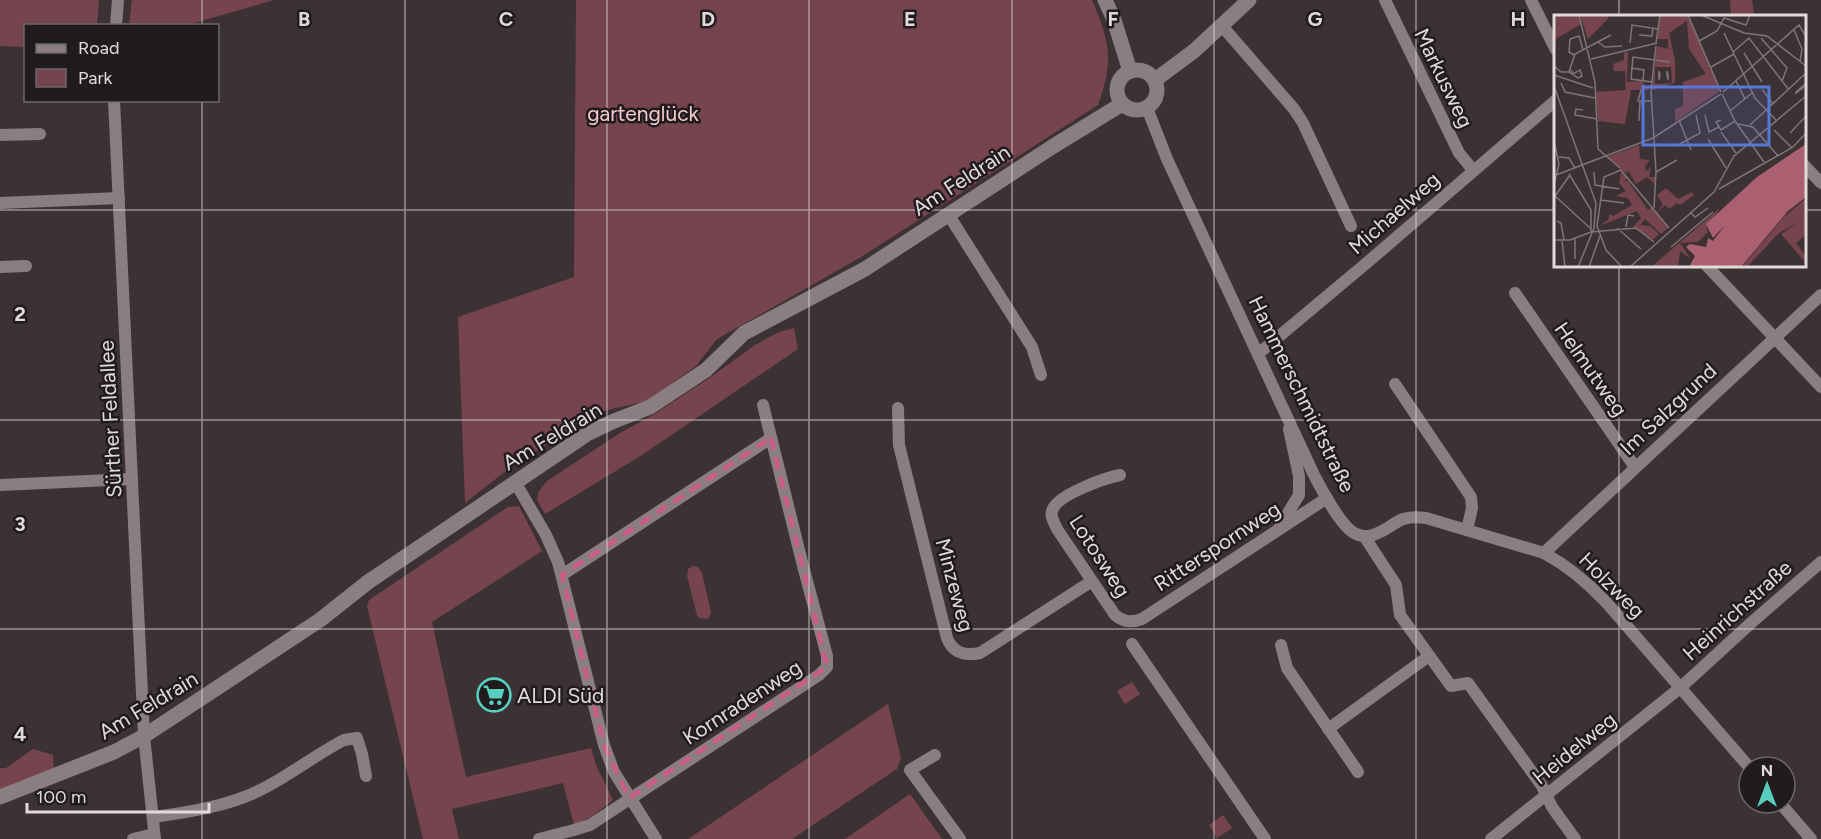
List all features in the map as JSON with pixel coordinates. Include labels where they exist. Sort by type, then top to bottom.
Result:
[{"type":"street","points":[[116,24],[118,0]]},
{"type":"street","points":[[1105,0],[1114,20],[1130,71]]},
{"type":"street","points":[[1155,80],[1194,51],[1249,0]]},
{"type":"street","name":"Markusweg","points":[[1385,0],[1459,153],[1473,170]]},
{"type":"street","points":[[1531,0],[1554,46]]},
{"type":"street","points":[[1222,26],[1294,109],[1303,123],[1351,226]]},
{"type":"street","points":[[1130,71],[1145,71],[1155,80],[1157,87],[1155,99],[1147,108],[1132,110],[1122,104],[1117,95],[1118,84],[1130,71]]},
{"type":"street","name":"Sürther Feldallee","points":[[114,102],[144,736],[154,836]]},
{"type":"street","name":"Michaelweg","points":[[1258,354],[1554,102]]},
{"type":"street","name":"Am Feldrain","points":[[0,797],[114,752],[144,736],[320,620],[368,582],[587,434],[650,407],[705,370],[744,333],[865,269],[1122,104]]},
{"type":"street","name":"Hammerschmidtstraße","points":[[1147,108],[1167,159],[1326,498],[1349,529],[1356,535],[1364,536],[1396,585],[1400,615],[1429,656],[1451,686],[1468,683],[1542,786],[1546,796],[1575,839]]},
{"type":"street","points":[[0,135],[40,134]]},
{"type":"street","points":[[1806,167],[1821,183]]},
{"type":"street","points":[[0,203],[119,198]]},
{"type":"street","points":[[948,214],[1032,347],[1041,375]]},
{"type":"street","points":[[0,267],[26,266]]},
{"type":"street","points":[[1708,267],[1821,387]]},
{"type":"street","name":"Helmutweg","points":[[1515,293],[1635,466]]},
{"type":"street","name":"Im Salzgrund","points":[[1544,553],[1821,295]]},
{"type":"street","points":[[1395,384],[1468,491],[1473,502],[1467,530]]},
{"type":"street","name":"Kornradenweg","points":[[629,798],[819,675],[827,667],[827,656],[763,405]]},
{"type":"street","name":"Minzeweg","points":[[898,408],[899,445],[947,638],[955,650],[966,655],[980,653],[1092,581]]},
{"type":"street","points":[[1279,529],[1299,495],[1299,476],[1288,419]]},
{"type":"street","points":[[562,575],[771,438]]},
{"type":"street","name":"Lotosweg","points":[[1120,475],[1103,478],[1084,486],[1056,504],[1052,511],[1053,520],[1058,529],[1092,581],[1115,615],[1127,622]]},
{"type":"street","points":[[0,485],[132,479]]},
{"type":"street","points":[[515,482],[546,535],[562,575],[604,744],[614,772],[656,839]]},
{"type":"street","name":"Ritterspornweg","points":[[1127,622],[1142,619],[1326,498]]},
{"type":"street","name":"Holzweg","points":[[1364,536],[1373,535],[1410,516],[1426,518],[1544,553],[1561,562],[1586,581],[1606,602],[1739,755]]},
{"type":"street","name":"Heinrichstraße","points":[[1680,688],[1821,562]]},
{"type":"street","points":[[1132,644],[1265,839]]},
{"type":"street","points":[[1281,645],[1287,668],[1358,772]]},
{"type":"street","points":[[1328,729],[1429,656]]},
{"type":"street","name":"Heidelweg","points":[[1491,839],[1680,688]]},
{"type":"street","points":[[153,816],[213,806],[252,793],[344,740],[357,738],[366,776]]},
{"type":"street","points":[[935,755],[910,770],[960,839]]},
{"type":"street","points":[[539,839],[590,825],[629,798]]},
{"type":"street","points":[[1790,815],[1811,839]]},
{"type":"street","points":[[133,839],[154,836]]},
{"type":"highlighted area","points":[[771,438],[827,667],[629,798],[604,745],[562,575]]},
{"type":"green space","points":[[0,0],[99,0],[97,24],[24,24],[24,47],[0,46]]},
{"type":"green space","points":[[132,0],[274,0],[190,24],[129,24]]},
{"type":"green space","name":"gartenglück","points":[[576,0],[1092,0],[1106,40],[1108,64],[1098,105],[861,257],[717,339],[696,366],[647,401],[603,411],[516,463],[465,503],[458,317],[574,277]]},
{"type":"green space","points":[[1730,0],[1752,0],[1754,15],[1731,15]]},
{"type":"green space","points":[[794,328],[798,349],[642,455],[545,514],[537,500],[539,491],[547,481],[620,433],[653,415],[755,345],[779,332]]},
{"type":"green space","points":[[519,506],[542,551],[432,622],[466,777],[591,748],[596,765],[613,800],[591,817],[574,825],[563,783],[452,809],[459,839],[423,839],[367,606],[369,600],[508,507]]},
{"type":"green space","points":[[693,566],[698,567],[702,573],[711,612],[707,619],[697,615],[687,576],[688,569]]},
{"type":"green space","points":[[1132,682],[1140,694],[1125,704],[1117,691]]},
{"type":"green space","points":[[888,704],[901,758],[897,769],[792,839],[688,839]]},
{"type":"green space","points":[[33,749],[53,755],[54,771],[0,791],[0,768],[6,768]]},
{"type":"green space","points":[[910,794],[942,839],[845,839]]},
{"type":"green space","points":[[1223,815],[1232,828],[1217,838],[1209,825]]},
{"type":"place","name":"ALDI Süd","points":[[494,695]]}]
